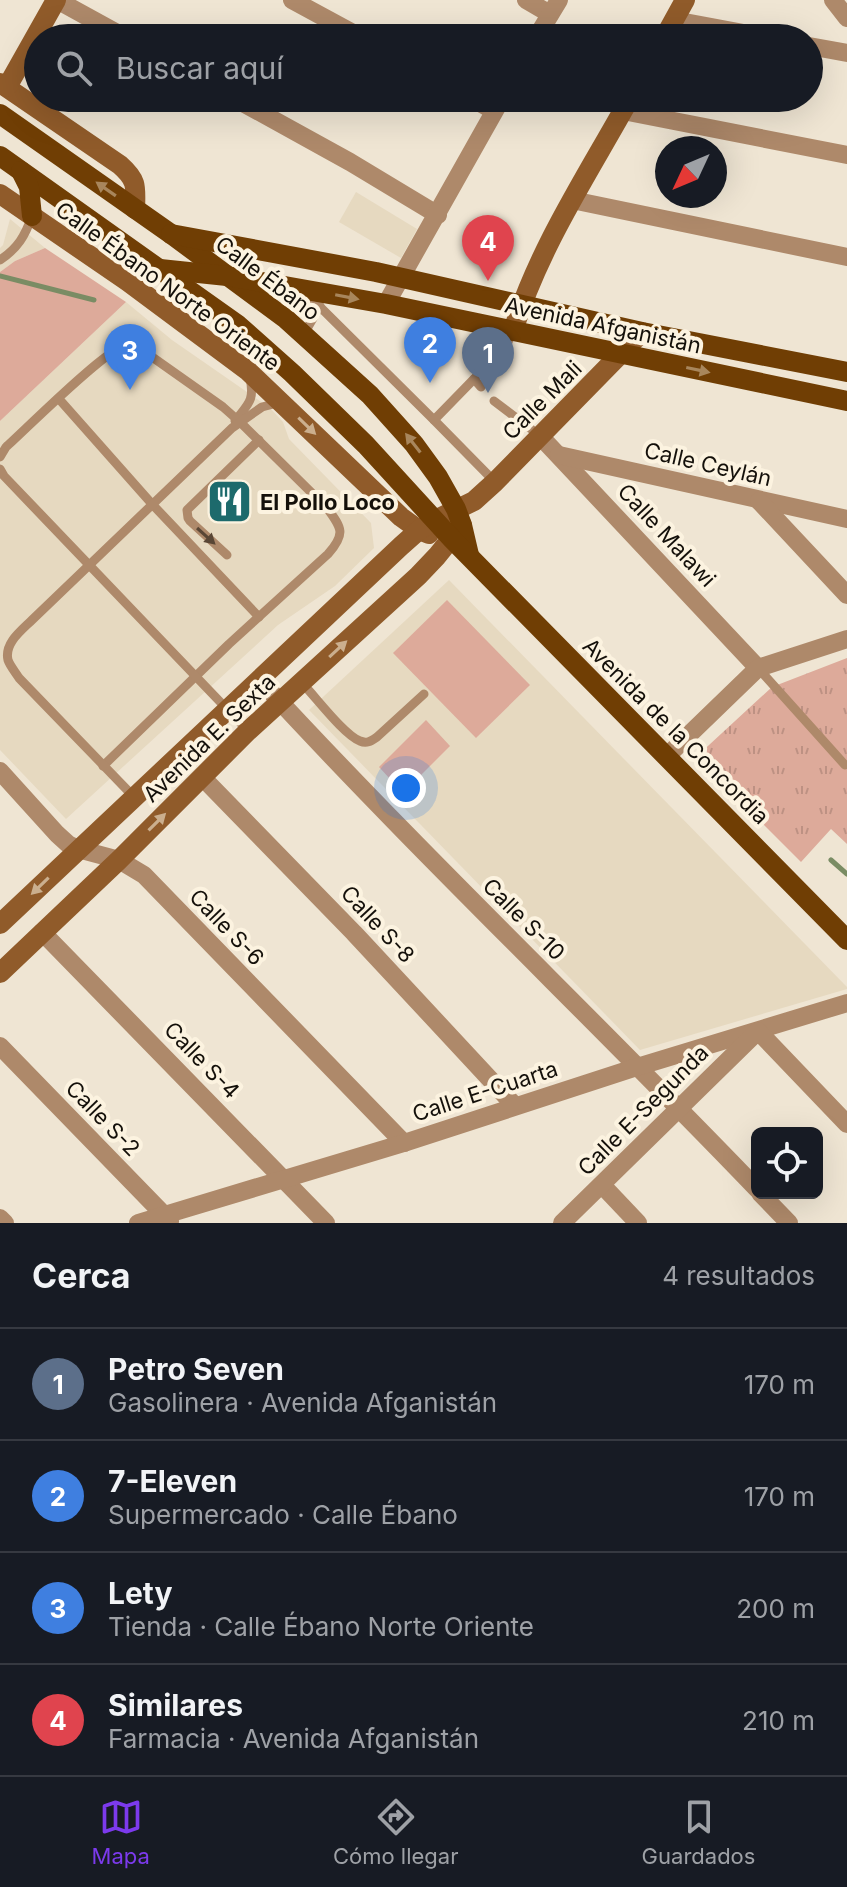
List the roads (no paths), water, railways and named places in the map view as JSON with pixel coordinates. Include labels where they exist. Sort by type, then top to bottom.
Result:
[{"type":"main road","name":"Calle Ébano","points":[[0,114],[171,234],[304,334],[397,424],[438,477],[461,518]]},
{"type":"main road","points":[[0,156],[238,325],[366,445],[427,525]]},
{"type":"main road","points":[[21,171],[29,187],[32,216]]},
{"type":"main road","name":"Avenida Afganistán","points":[[171,234],[376,272],[642,332],[847,372]]},
{"type":"main road","name":"Avenida Afganistán","points":[[160,269],[227,276],[386,304],[847,401]]},
{"type":"main road","name":"Avenida de la Concordia","points":[[461,518],[469,556],[847,940]]},
{"type":"street","points":[[42,24],[57,0],[101,24]]},
{"type":"street","points":[[292,0],[336,24]]},
{"type":"street","points":[[526,0],[554,7]]},
{"type":"street","points":[[672,24],[685,0]]},
{"type":"street","points":[[833,0],[847,18]]},
{"type":"street","points":[[674,20],[695,24]]},
{"type":"street","points":[[823,49],[847,53]]},
{"type":"street","points":[[24,52],[3,85],[24,99]]},
{"type":"street","points":[[42,112],[129,173],[136,187],[135,209]]},
{"type":"street","points":[[259,112],[438,215]]},
{"type":"street","points":[[386,304],[494,112]]},
{"type":"street","points":[[513,331],[532,275],[622,112]]},
{"type":"street","points":[[662,112],[847,155]]},
{"type":"street","name":"Calle Ébano Norte Oriente","points":[[0,194],[127,281],[248,371],[401,517],[427,525],[433,535],[461,518]]},
{"type":"street","points":[[572,200],[847,257]]},
{"type":"street","name":"Calle Mali","points":[[427,525],[461,518],[642,332]]},
{"type":"street","name":"Calle Malawi","points":[[540,436],[758,668]]},
{"type":"street","name":"Calle Ceylán","points":[[559,455],[847,519]]},
{"type":"street","points":[[758,500],[847,595]]},
{"type":"street","name":"Avenida E. Sexta","points":[[0,973],[248,731],[418,576],[461,518]]},
{"type":"street","name":"Avenida E. Sexta","points":[[2,917],[427,525]]},
{"type":"street","points":[[667,756],[758,668],[847,639]]},
{"type":"street","name":"Calle S-10","points":[[259,679],[507,937],[751,1183]]},
{"type":"street","name":"Calle S-6","points":[[0,771],[57,834],[78,849],[119,860],[144,875],[404,1143]]},
{"type":"street","name":"Calle S-8","points":[[203,778],[354,933],[515,1106]]},
{"type":"street","name":"Calle S-4","points":[[42,932],[326,1223]]},
{"type":"street","name":"Calle E-Cuarta","points":[[138,1223],[168,1219],[285,1178],[847,1003]]},
{"type":"street","points":[[758,1031],[847,1124]]},
{"type":"street","name":"Calle E-Segunda","points":[[562,1223],[758,1031]]},
{"type":"street","name":"Calle S-2","points":[[0,1046],[168,1219]]},
{"type":"street","points":[[602,1185],[638,1223]]},
{"type":"street","name":"Calle S-10","points":[[766,1199],[789,1223]]},
{"type":"street","points":[[0,1218],[5,1223]]},
{"type":"lane","points":[[0,260],[13,251],[24,237],[32,216]]},
{"type":"lane","points":[[301,289],[495,482]]},
{"type":"lane","points":[[304,334],[320,306]]},
{"type":"lane","points":[[434,420],[477,383],[513,331]]},
{"type":"lane","points":[[0,457],[6,447],[98,363],[116,349],[126,345],[138,347],[259,440],[339,523],[341,535],[328,554],[103,766]]},
{"type":"lane","points":[[236,423],[252,399],[248,371]]},
{"type":"lane","points":[[59,399],[152,504],[259,617]]},
{"type":"lane","points":[[494,401],[540,436]]},
{"type":"lane","points":[[134,797],[19,678],[8,661],[8,650],[12,640],[236,423],[262,407],[282,402]]},
{"type":"lane","points":[[227,555],[190,521],[187,510],[259,440]]},
{"type":"lane","points":[[0,469],[248,731]]},
{"type":"lane","points":[[758,668],[845,765]]},
{"type":"lane","points":[[302,683],[345,729],[362,742],[377,737],[424,694]]},
{"type":"waterway","points":[[0,276],[94,300]]},
{"type":"waterway","points":[[831,860],[847,874]]},
{"type":"place","name":"Similares","points":[[488,281]]},
{"type":"place","name":"7-Eleven","points":[[430,383]]},
{"type":"place","name":"Lety","points":[[130,390]]},
{"type":"place","name":"Petro Seven","points":[[488,393]]},
{"type":"place","name":"El Pollo Loco","points":[[229,502]]}]
